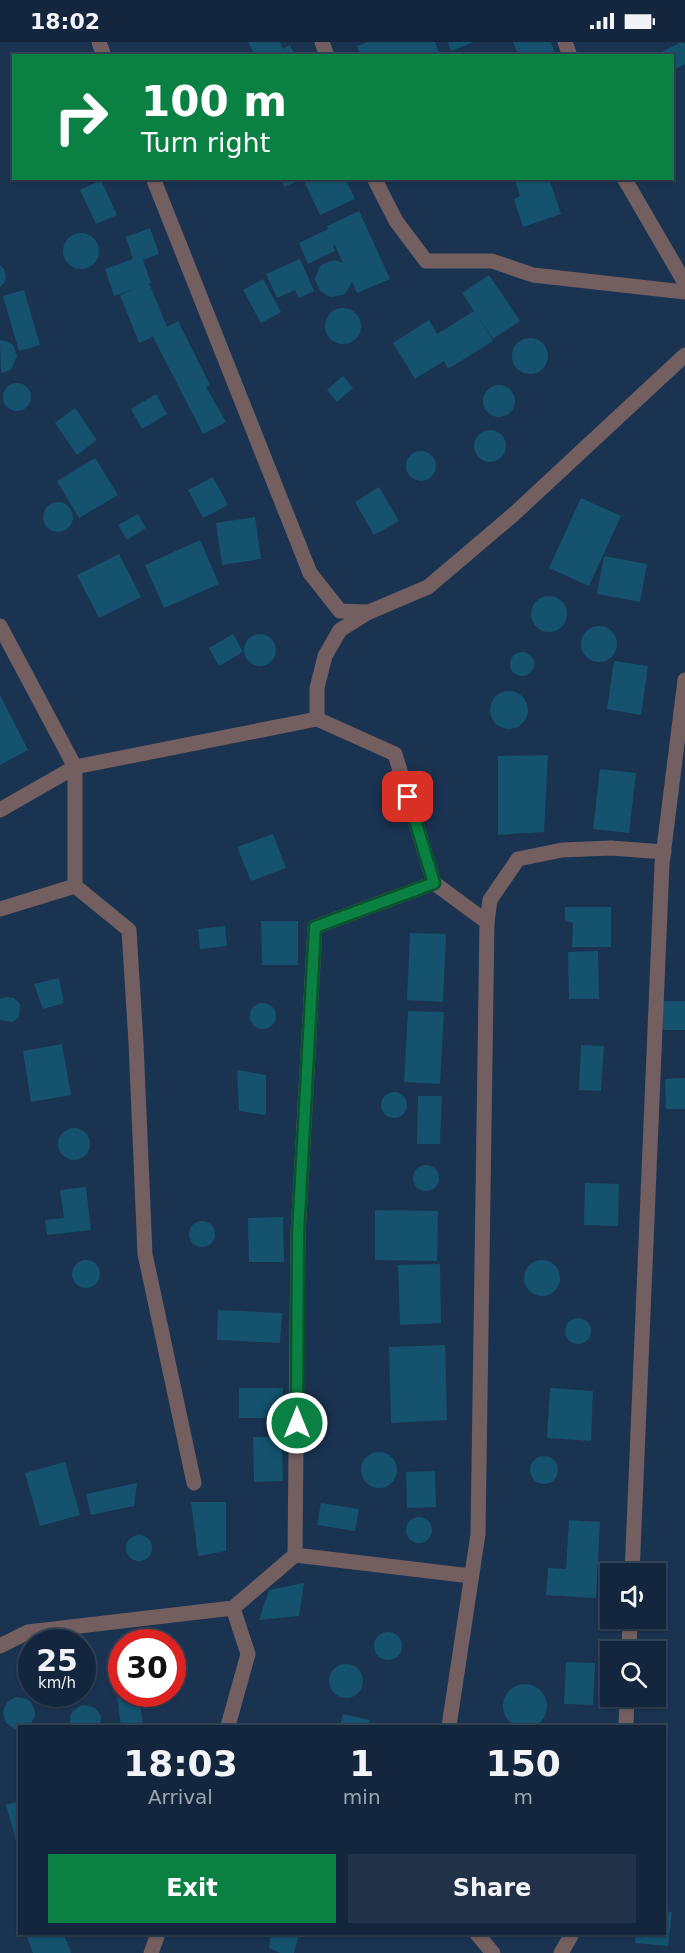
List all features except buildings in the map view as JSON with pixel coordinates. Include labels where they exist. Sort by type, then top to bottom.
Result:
[{"type":"street","points":[[154,180],[310,573],[340,610],[369,612]]},
{"type":"street","points":[[375,180],[396,221],[426,261],[492,261],[533,275],[685,292]]},
{"type":"street","points":[[625,180],[685,282]]},
{"type":"street","points":[[317,718],[317,688],[325,656],[340,630],[369,612],[428,587],[514,514],[685,355]]},
{"type":"street","points":[[0,626],[75,767],[75,886]]},
{"type":"street","points":[[632,1563],[664,852],[685,680]]},
{"type":"street","points":[[0,810],[75,767],[317,718],[396,754],[434,883],[487,922]]},
{"type":"street","points":[[449,1725],[478,1534],[487,922],[490,900],[518,859],[562,850],[602,848],[664,852]]},
{"type":"street","points":[[296,1555],[298,1234],[315,927],[434,883]]},
{"type":"street","points":[[0,909],[75,886]]},
{"type":"street","points":[[75,886],[129,930],[145,1254],[194,1483]]},
{"type":"street","points":[[0,1646],[28,1632],[233,1608],[296,1555],[471,1576]]},
{"type":"street","points":[[228,1725],[248,1654],[233,1608]]},
{"type":"street","points":[[626,1725],[627,1707]]},
{"type":"street","points":[[150,1953],[158,1935]]},
{"type":"street","points":[[478,1935],[493,1953]]},
{"type":"street","points":[[561,1953],[571,1935]]},
{"type":"route","points":[[297,1423],[298,1234],[315,927],[434,883],[408,797]]}]
